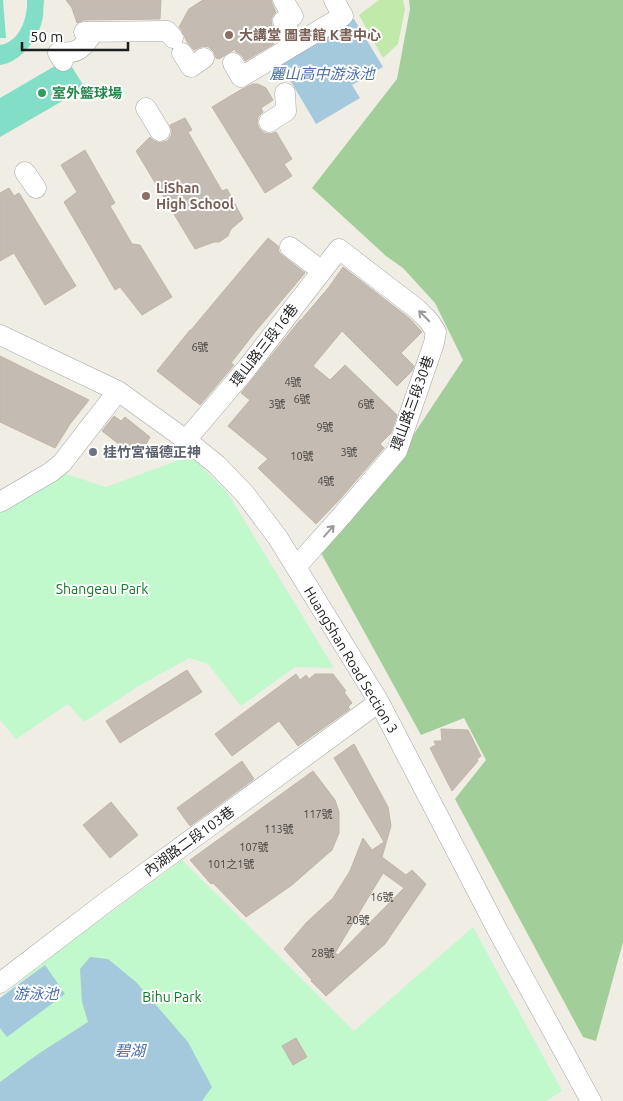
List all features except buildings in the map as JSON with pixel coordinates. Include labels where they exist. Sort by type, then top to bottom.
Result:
[{"type":"street","points":[[283,0],[293,16],[283,22],[296,44]]},
{"type":"street","points":[[233,63],[242,77],[343,16],[334,0]]},
{"type":"street","points":[[63,61],[58,53],[68,53],[85,45],[101,32],[168,31],[191,67],[204,58]]},
{"type":"street","points":[[269,122],[286,111],[285,93]]},
{"type":"street","points":[[146,108],[160,131]]},
{"type":"street","points":[[290,247],[322,271]]},
{"type":"street","name":"環山路三段16巷","points":[[186,440],[247,368],[339,250]]},
{"type":"street","name":"環山路三段30巷","points":[[296,566],[344,514],[396,451],[434,343],[436,332],[429,320],[417,309],[339,250]]},
{"type":"street","name":"HuangShan Road Section 3","points":[[0,334],[118,391],[217,465],[245,494],[278,538],[379,702],[499,933],[588,1097]]},
{"type":"street","points":[[0,502],[51,472],[62,463],[118,391]]},
{"type":"street","name":"內湖路二段103巷","points":[[0,983],[106,902],[379,702]]},
{"type":"green space","points":[[0,0],[3,0],[6,38],[0,38]]},
{"type":"green space","points":[[27,0],[44,0],[40,28],[37,35],[21,55],[14,60],[0,65],[0,45],[7,43],[18,34],[26,14]]},
{"type":"green space","points":[[379,0],[403,0],[405,9],[398,44],[383,58],[359,15]]},
{"type":"green space","points":[[409,0],[623,0],[623,942],[596,1041],[583,1037],[455,799],[486,760],[464,718],[421,735],[321,553],[402,452],[463,360],[435,303],[403,268],[386,256],[312,188],[397,79],[410,9]]},
{"type":"green space","name":"室外籃球場","points":[[67,59],[85,88],[0,137],[0,98]]},
{"type":"green space","name":"Shangeau Park","points":[[190,456],[227,492],[334,668],[295,667],[241,706],[208,664],[189,658],[137,687],[84,722],[68,704],[16,739],[0,720],[0,513],[66,474],[106,487]]},
{"type":"green space","name":"Bihu Park","points":[[182,860],[354,1031],[473,927],[562,1091],[546,1101],[0,1101],[0,998],[58,951]]},
{"type":"water","name":"麗山高中游泳池","points":[[354,19],[383,67],[352,85],[360,98],[316,124],[280,63]]},
{"type":"water","name":"碧湖","points":[[90,957],[108,959],[136,982],[188,1042],[212,1087],[202,1101],[0,1101],[0,1082],[38,1054],[88,1022],[82,1002],[80,969]]},
{"type":"water","name":"游泳池","points":[[45,965],[65,994],[7,1037],[0,1028],[0,998]]},
{"type":"place","name":"大講堂 圖書館 K書中心","points":[[229,35]]},
{"type":"place","name":"室外籃球場","points":[[42,93]]},
{"type":"place","name":"LiShan High School","points":[[146,196]]},
{"type":"place","name":"桂竹宮福德正神","points":[[93,452]]}]
